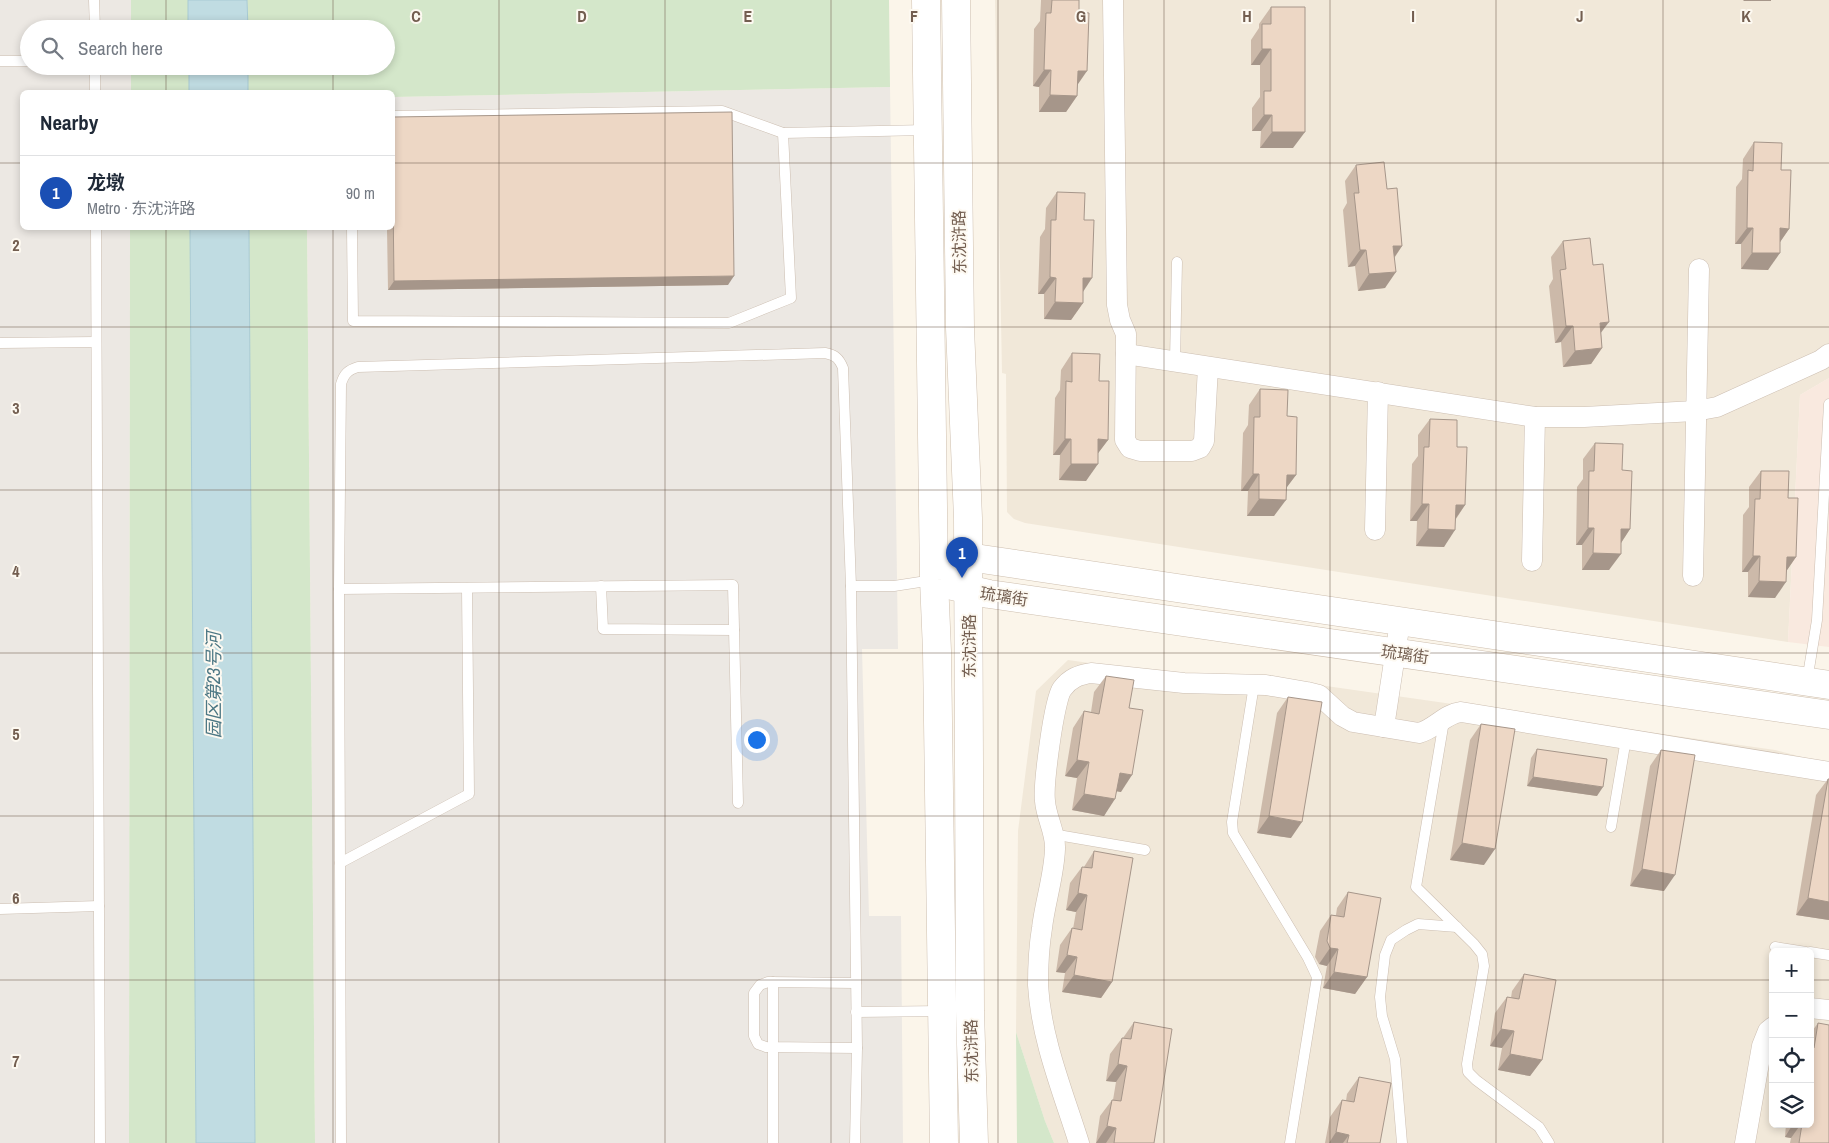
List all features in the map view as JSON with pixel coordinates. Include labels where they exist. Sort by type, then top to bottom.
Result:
[{"type":"main road","name":"东沈浒路","points":[[926,0],[934,580],[956,1011],[974,1143]]},
{"type":"main road","name":"东沈浒路","points":[[944,1143],[956,1011],[969,591],[960,328],[956,0]]},
{"type":"main road","points":[[934,580],[968,557]]},
{"type":"main road","name":"琉璃街","points":[[968,557],[1818,683]]},
{"type":"main road","name":"琉璃街","points":[[934,580],[969,591],[1829,715]]},
{"type":"street","points":[[1113,0],[1117,305],[1120,320],[1126,334],[1125,440],[1130,448],[1140,451],[1192,451],[1200,448],[1204,441],[1208,366]]},
{"type":"street","points":[[1693,576],[1699,269]]},
{"type":"street","points":[[1126,354],[1535,417],[1584,417],[1718,408],[1821,360],[1829,354]]},
{"type":"street","points":[[1375,530],[1378,392]]},
{"type":"street","points":[[1532,561],[1535,417]]},
{"type":"street","points":[[1384,727],[1400,622]]},
{"type":"street","points":[[1079,1143],[1045,1033],[1038,985],[1042,928],[1056,846],[1044,800],[1049,751],[1061,690],[1069,680],[1079,675],[1091,673],[1184,683],[1266,685],[1319,695],[1342,716],[1353,722],[1419,733],[1428,731],[1444,718],[1453,713],[1460,712],[1829,772]]},
{"type":"street","points":[[1814,1008],[1829,1010]]},
{"type":"street","points":[[1745,1143],[1762,1046],[1769,1030]]},
{"type":"lane","points":[[94,0],[94,20]]},
{"type":"lane","points":[[0,61],[20,61]]},
{"type":"lane","points":[[95,75],[95,90]]},
{"type":"lane","points":[[395,116],[722,111],[783,133],[928,130]]},
{"type":"lane","points":[[352,230],[352,322],[729,323],[791,298],[783,133]]},
{"type":"lane","points":[[96,230],[100,1143]]},
{"type":"lane","points":[[1175,361],[1177,262]]},
{"type":"lane","points":[[0,343],[96,342]]},
{"type":"lane","points":[[341,1143],[339,589],[341,384],[344,375],[349,370],[358,367],[825,353],[839,359],[843,368],[851,586],[856,983],[855,1143]]},
{"type":"lane","points":[[1818,683],[1817,620],[1829,404]]},
{"type":"lane","points":[[851,586],[894,586],[934,580]]},
{"type":"lane","points":[[339,589],[733,585],[738,802]]},
{"type":"lane","points":[[601,586],[603,629],[734,630]]},
{"type":"lane","points":[[340,864],[469,794],[468,588]]},
{"type":"lane","points":[[1254,685],[1232,822],[1233,833],[1308,958],[1317,977],[1290,1143]]},
{"type":"lane","points":[[1444,718],[1416,887],[1482,954],[1484,966],[1467,1064],[1468,1072],[1539,1127],[1549,1143]]},
{"type":"lane","points":[[1611,827],[1626,738]]},
{"type":"lane","points":[[1052,834],[1145,850]]},
{"type":"lane","points":[[0,909],[99,906]]},
{"type":"lane","points":[[1402,1143],[1395,1059],[1382,1016],[1380,997],[1384,955],[1391,940],[1418,924],[1457,927]]},
{"type":"lane","points":[[1775,947],[1781,948]]},
{"type":"lane","points":[[1814,953],[1829,955]]},
{"type":"lane","points":[[856,983],[768,982],[760,985],[754,993],[754,1036],[758,1044],[766,1048],[856,1048]]},
{"type":"lane","points":[[773,1143],[774,982]]},
{"type":"lane","points":[[856,1012],[956,1011]]},
{"type":"shaded area","points":[[0,0],[131,0],[131,20],[20,20],[20,75],[131,75],[131,90],[20,90],[20,230],[130,230],[129,1143],[0,1143]]},
{"type":"shaded area","points":[[995,0],[1829,0],[1829,378],[1800,395],[1788,642],[1025,523],[1014,519],[1007,512],[1006,374],[1002,373]]},
{"type":"shaded area","points":[[890,87],[898,649],[862,649],[869,916],[901,916],[903,1143],[315,1143],[307,230],[395,230],[395,97]]},
{"type":"shaded area","points":[[1829,378],[1829,647],[1788,642],[1800,395]]},
{"type":"shaded area","points":[[1068,660],[1181,676],[1249,675],[1775,750],[1829,764],[1829,1143],[1054,1143],[1016,1032],[1018,831],[1036,691]]},
{"type":"green space","points":[[131,0],[188,0],[188,20],[131,20]]},
{"type":"green space","points":[[247,0],[889,0],[890,87],[395,97],[395,90],[248,90],[248,75],[395,75],[395,20],[248,20]]},
{"type":"green space","points":[[131,75],[189,75],[189,90],[131,90]]},
{"type":"green space","points":[[130,230],[190,230],[196,1143],[129,1143]]},
{"type":"green space","points":[[249,230],[307,230],[315,1143],[255,1143]]},
{"type":"green space","points":[[1016,1032],[1045,1121],[1054,1143],[1017,1143]]},
{"type":"water","points":[[188,0],[247,0],[248,20],[188,20]]},
{"type":"water","points":[[189,75],[248,75],[248,90],[189,90]]},
{"type":"water","name":"园区第23号河","points":[[190,230],[249,230],[255,1143],[196,1143]]},
{"type":"building","points":[[1052,0],[1079,0],[1079,12],[1089,13],[1087,71],[1078,71],[1077,96],[1050,95],[1051,70],[1044,70],[1046,13],[1051,13]]},
{"type":"building","points":[[1271,7],[1305,7],[1305,132],[1272,132],[1272,115],[1264,115],[1264,91],[1271,91],[1271,49],[1262,49],[1262,24],[1271,24]]},
{"type":"building","points":[[732,112],[734,276],[394,281],[395,117]]},
{"type":"building","points":[[1754,142],[1782,143],[1781,170],[1791,170],[1789,229],[1780,228],[1780,253],[1752,253],[1753,228],[1747,228],[1748,170],[1753,171]]},
{"type":"building","points":[[1384,162],[1387,189],[1397,188],[1402,246],[1393,246],[1396,272],[1369,274],[1366,250],[1360,250],[1354,193],[1359,193],[1356,165]]},
{"type":"building","points":[[1057,192],[1085,193],[1084,220],[1094,220],[1092,278],[1083,278],[1083,303],[1055,302],[1056,278],[1050,277],[1051,220],[1056,220]]},
{"type":"building","points":[[1590,238],[1593,265],[1603,264],[1609,322],[1600,323],[1602,348],[1575,351],[1573,326],[1566,326],[1560,270],[1566,269],[1563,241]]},
{"type":"building","points":[[1072,353],[1100,354],[1099,381],[1109,381],[1108,440],[1098,439],[1098,464],[1071,464],[1071,439],[1065,439],[1066,381],[1072,382]]},
{"type":"building","points":[[1260,389],[1288,390],[1287,416],[1297,417],[1296,475],[1287,475],[1286,500],[1259,499],[1259,474],[1253,474],[1254,417],[1260,417]]},
{"type":"building","points":[[1430,419],[1457,420],[1457,447],[1467,447],[1465,505],[1456,505],[1455,530],[1428,529],[1429,504],[1422,504],[1424,447],[1429,447]]},
{"type":"building","points":[[1595,443],[1623,444],[1622,470],[1632,471],[1630,529],[1621,529],[1621,554],[1593,553],[1594,528],[1588,528],[1589,471],[1594,471]]},
{"type":"building","points":[[1761,471],[1789,471],[1788,498],[1798,498],[1796,557],[1787,557],[1786,582],[1759,581],[1760,556],[1753,556],[1755,499],[1760,499]]},
{"type":"building","points":[[1106,676],[1134,680],[1129,708],[1143,710],[1132,775],[1120,773],[1115,799],[1084,794],[1089,762],[1077,760],[1084,711],[1099,714]]},
{"type":"building","points":[[1288,697],[1322,702],[1302,822],[1269,816]]},
{"type":"building","points":[[1481,724],[1515,729],[1495,849],[1462,843]]},
{"type":"building","points":[[1537,749],[1607,759],[1603,787],[1533,777]]},
{"type":"building","points":[[1661,750],[1695,755],[1675,875],[1642,869]]},
{"type":"building","points":[[1829,779],[1829,902],[1808,898]]},
{"type":"building","points":[[1094,851],[1133,858],[1112,982],[1074,975],[1077,957],[1067,955],[1072,928],[1082,930],[1087,895],[1078,893],[1082,867],[1092,868]]},
{"type":"building","points":[[1348,892],[1381,898],[1367,977],[1334,972],[1338,949],[1330,948],[1327,941],[1331,915],[1344,917]]},
{"type":"building","points":[[1524,974],[1556,980],[1542,1060],[1510,1054],[1514,1031],[1501,1029],[1507,997],[1519,999]]},
{"type":"building","points":[[1134,1022],[1172,1029],[1154,1143],[1114,1143],[1116,1128],[1107,1126],[1112,1100],[1121,1101],[1127,1066],[1118,1064],[1122,1038],[1131,1039]]},
{"type":"building","points":[[1818,1023],[1829,1025],[1829,1143],[1799,1143],[1801,1128],[1814,1128],[1814,1048]]},
{"type":"building","points":[[1359,1077],[1391,1083],[1380,1143],[1347,1143],[1349,1135],[1336,1132],[1342,1100],[1354,1102]]},
{"type":"place","name":"龙墩","points":[[962,578]]}]
